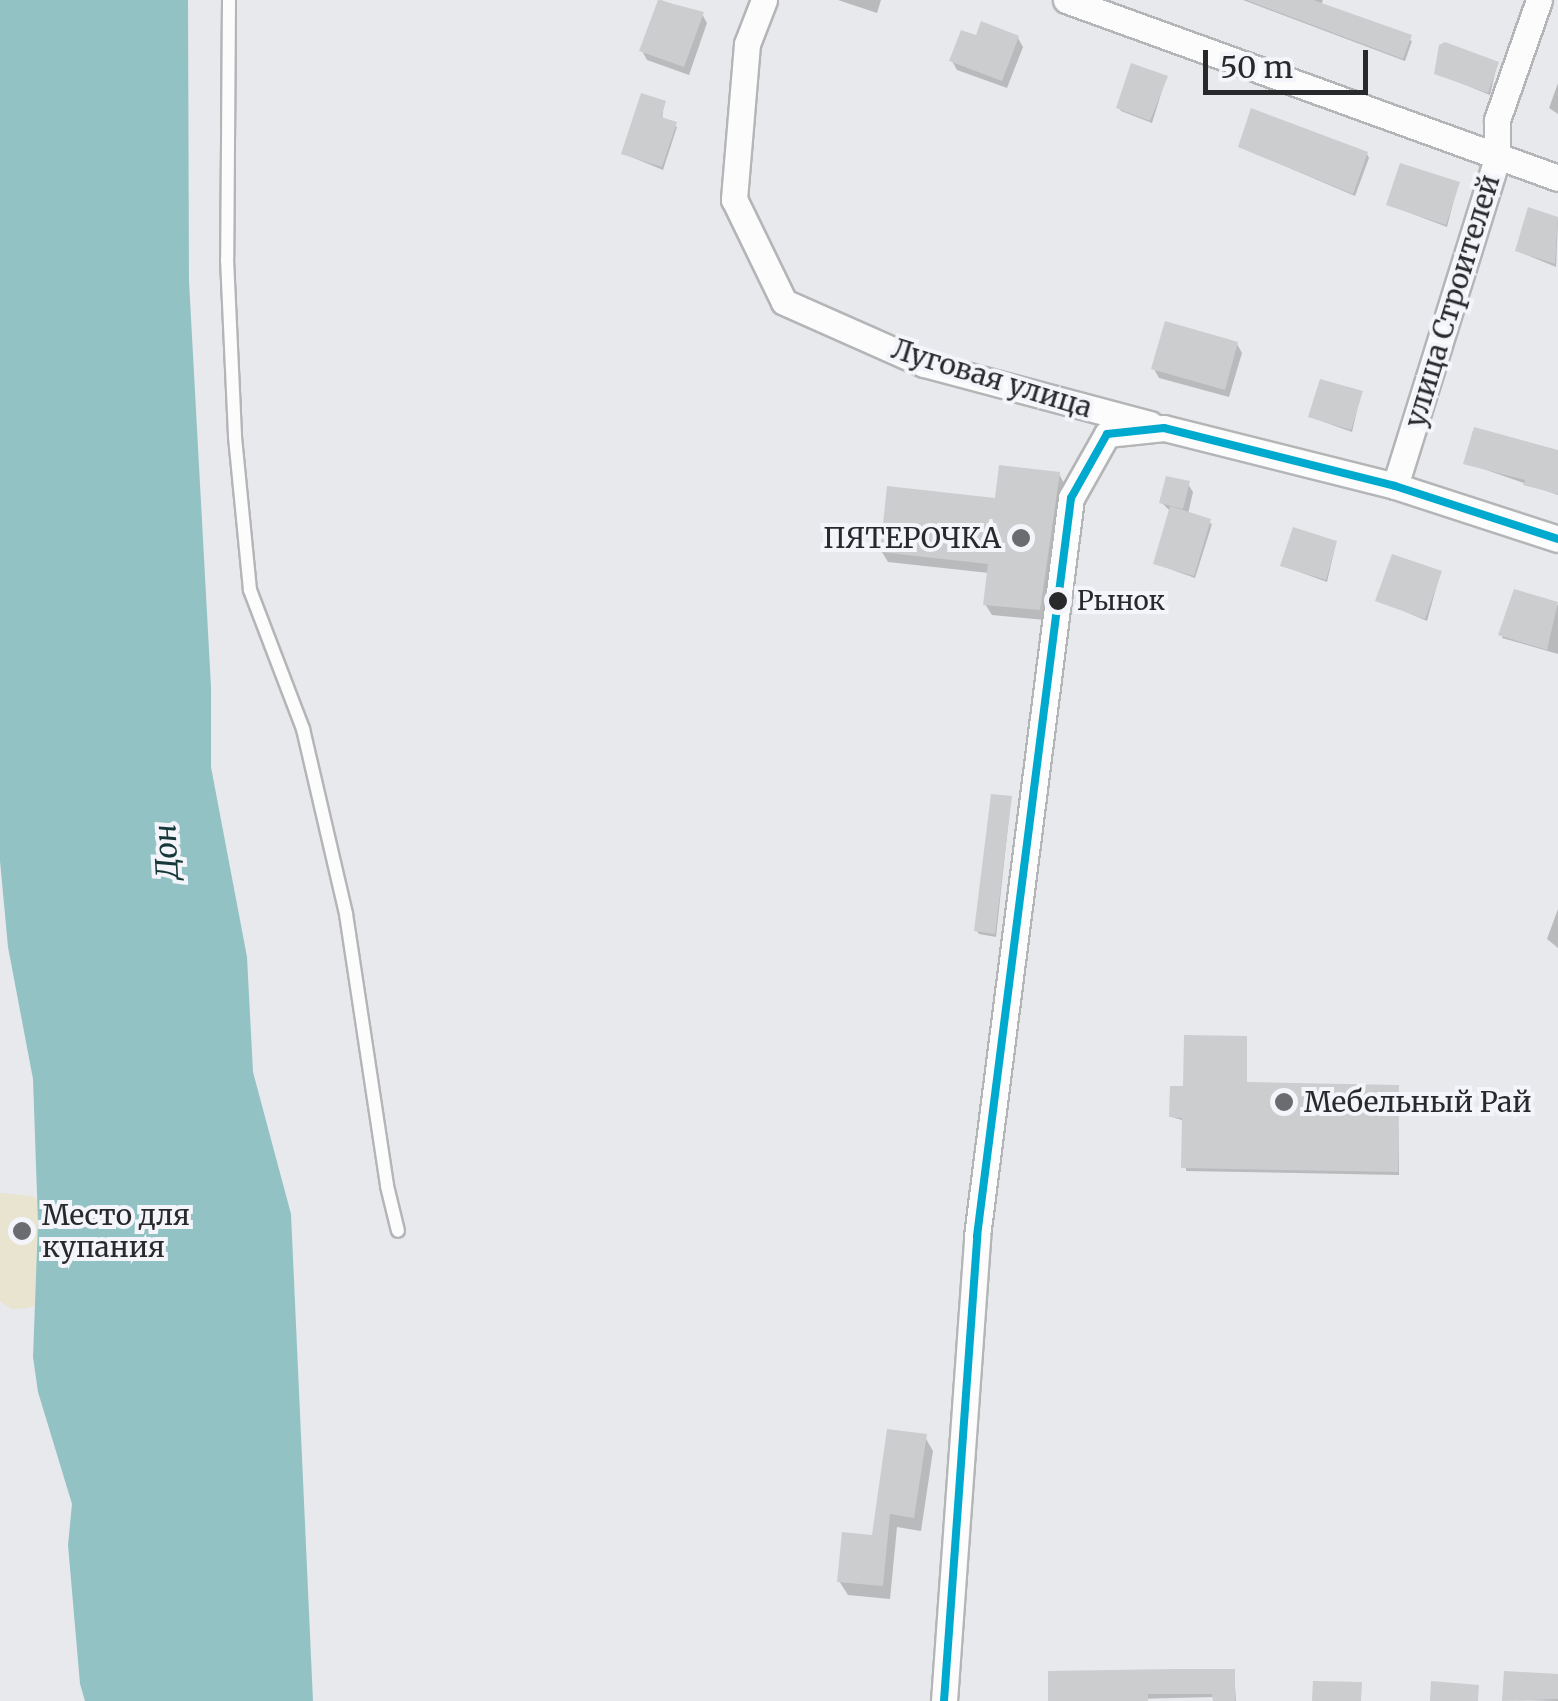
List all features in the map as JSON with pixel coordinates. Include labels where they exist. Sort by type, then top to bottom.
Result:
[{"type":"street","name":"Луговая улица","points":[[764,0],[747,44],[734,200],[784,302],[924,364],[1394,486],[1558,539]]},
{"type":"street","points":[[1066,0],[1558,178]]},
{"type":"street","name":"улица Строителей","points":[[1394,486],[1497,158],[1497,120],[1539,0]]},
{"type":"street","points":[[944,1701],[978,1236],[1071,498],[1107,434],[1164,428]]},
{"type":"lane","points":[[229,0],[227,259],[235,437],[250,590],[303,729],[346,914],[387,1186],[398,1231]]},
{"type":"sand","name":"Место для купания","points":[[0,1193],[32,1196],[44,1204],[43,1301],[29,1308],[11,1309],[0,1301]]},
{"type":"water","name":"Дон","points":[[0,0],[188,0],[189,281],[211,687],[211,767],[247,957],[253,1072],[291,1214],[313,1701],[85,1701],[80,1684],[68,1545],[72,1504],[38,1392],[33,1357],[38,1223],[33,1079],[8,947],[0,861]]},
{"type":"building","points":[[658,0],[704,12],[684,67],[639,51]]},
{"type":"building","points":[[1246,0],[1313,0],[1412,35],[1403,59]]},
{"type":"building","points":[[981,21],[1019,36],[1002,81],[949,61],[961,30],[976,35]]},
{"type":"building","points":[[1445,42],[1499,62],[1488,93],[1434,74],[1439,45]]},
{"type":"building","points":[[1131,63],[1168,76],[1150,121],[1116,108]]},
{"type":"building","points":[[641,93],[666,101],[661,117],[677,122],[662,167],[621,154]]},
{"type":"building","points":[[1251,108],[1368,152],[1353,194],[1238,147]]},
{"type":"building","points":[[1400,163],[1460,182],[1446,225],[1386,205]]},
{"type":"building","points":[[1528,207],[1558,217],[1555,264],[1515,251]]},
{"type":"building","points":[[1165,321],[1238,342],[1225,390],[1151,369]]},
{"type":"building","points":[[1320,379],[1363,391],[1351,430],[1308,417]]},
{"type":"building","points":[[1474,427],[1558,450],[1558,494],[1523,485],[1525,480],[1463,464]]},
{"type":"building","points":[[999,465],[1060,472],[1040,610],[983,605],[988,564],[880,552],[887,486],[995,498]]},
{"type":"building","points":[[1166,476],[1190,481],[1183,509],[1159,503]]},
{"type":"building","points":[[1170,506],[1211,519],[1194,576],[1153,564]]},
{"type":"building","points":[[1293,527],[1337,541],[1326,580],[1280,566]]},
{"type":"building","points":[[1392,554],[1442,571],[1425,619],[1375,601]]},
{"type":"building","points":[[1514,589],[1558,602],[1547,650],[1498,635]]},
{"type":"building","points":[[991,794],[1012,796],[995,934],[974,931]]},
{"type":"building","name":"Мебельный Рай","points":[[1184,1035],[1247,1036],[1247,1082],[1399,1085],[1398,1172],[1181,1168],[1182,1118],[1169,1117],[1170,1086],[1183,1086]]},
{"type":"building","points":[[887,1429],[927,1434],[914,1518],[890,1514],[883,1586],[837,1582],[842,1532],[872,1535]]},
{"type":"building","points":[[1235,1669],[1235,1701],[1213,1701],[1212,1694],[1148,1694],[1148,1701],[1048,1701],[1048,1671]]},
{"type":"building","points":[[1504,1671],[1558,1674],[1558,1699],[1502,1701]]},
{"type":"building","points":[[1313,1681],[1362,1682],[1361,1701],[1312,1701]]},
{"type":"building","points":[[1431,1681],[1479,1685],[1478,1701],[1430,1701]]},
{"type":"transit line","points":[[944,1701],[977,1236],[1071,498],[1107,434],[1164,428],[1395,486],[1558,539]]},
{"type":"place","name":"ПЯТЕРОЧКА","points":[[1021,538]]},
{"type":"place","name":"Рынок","points":[[1058,601]]},
{"type":"place","name":"Мебельный Рай","points":[[1284,1102]]},
{"type":"place","name":"Место для купания","points":[[22,1231]]}]
